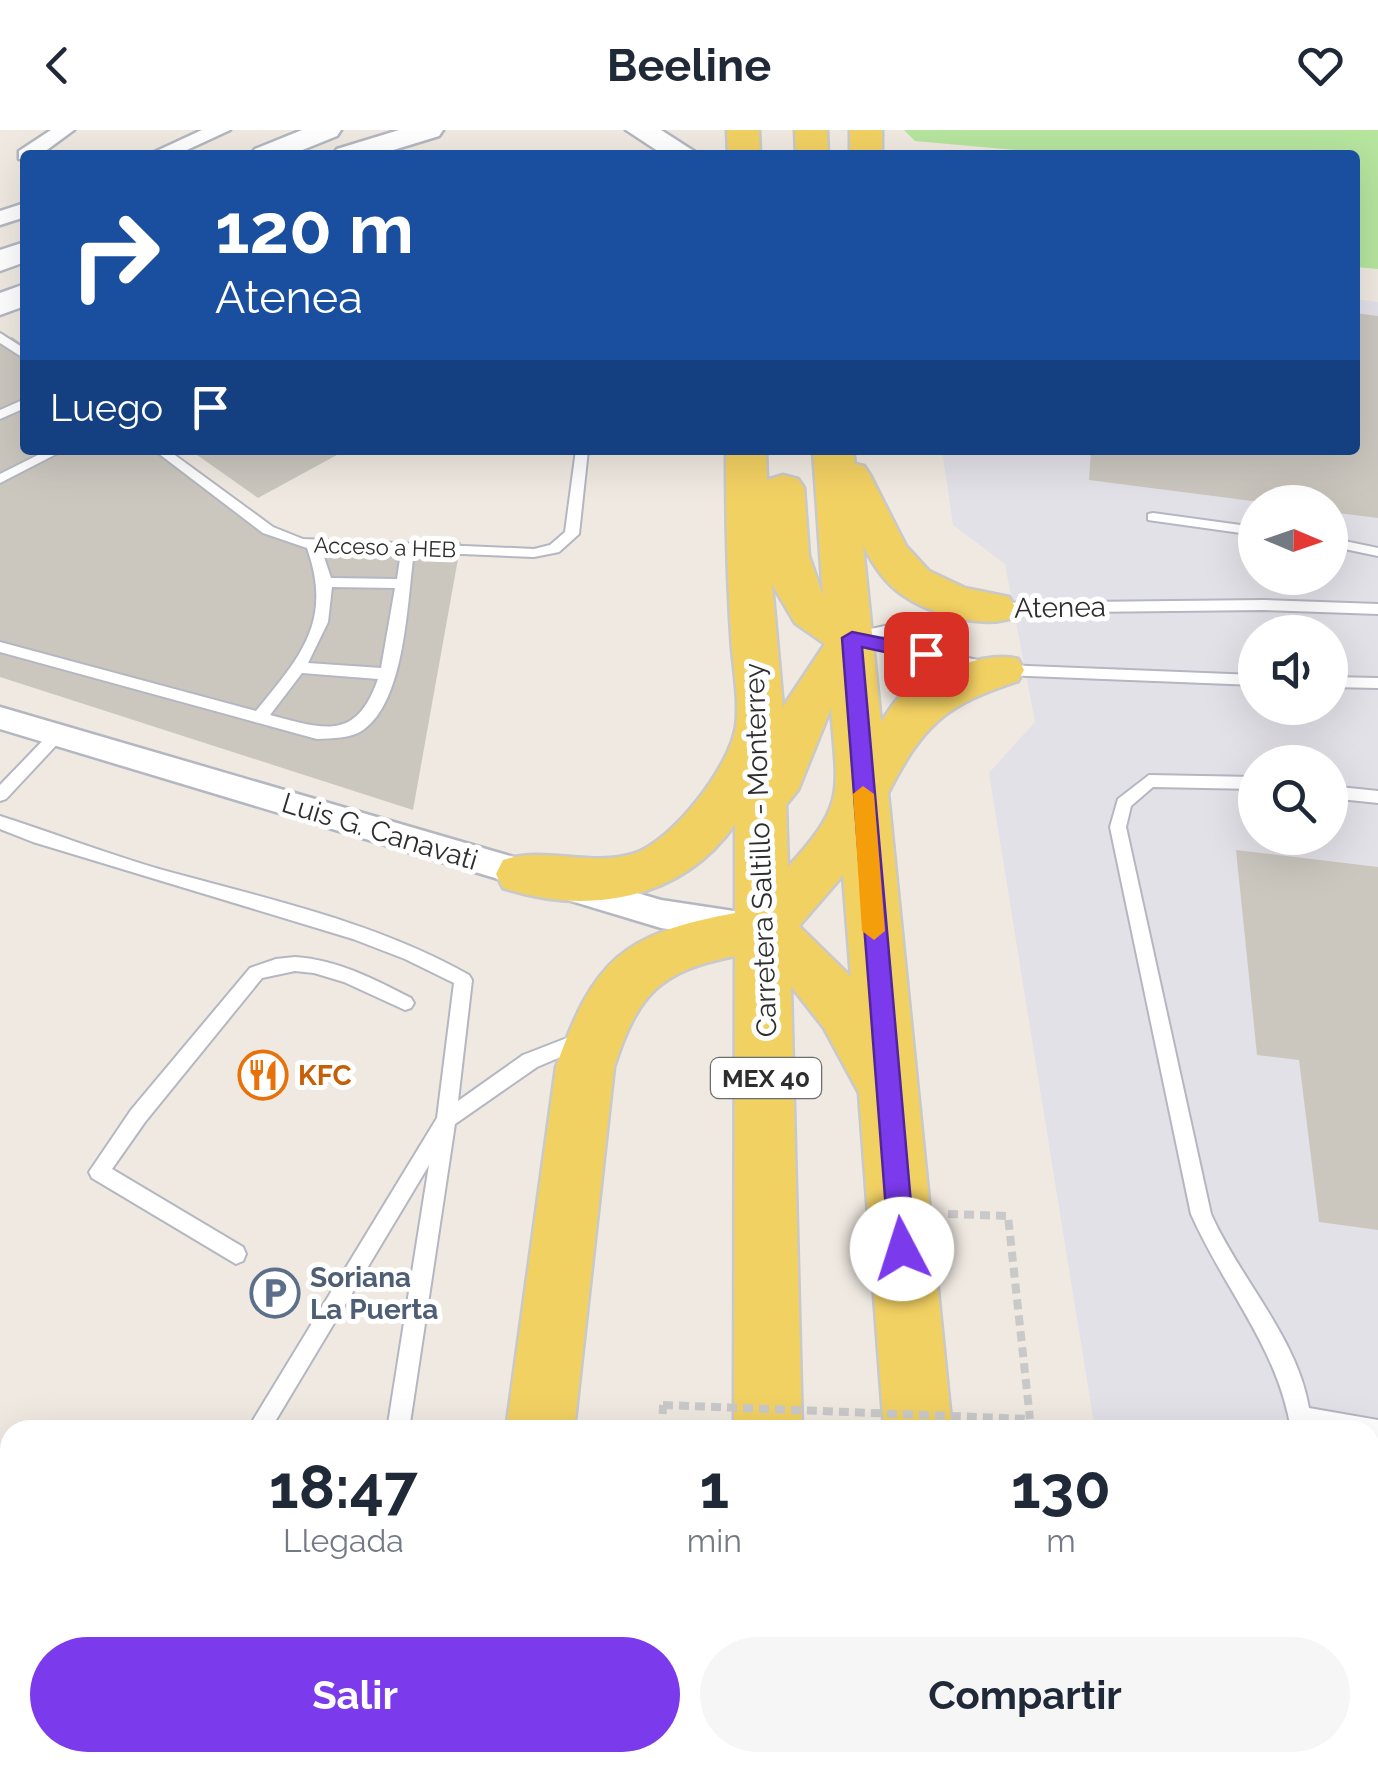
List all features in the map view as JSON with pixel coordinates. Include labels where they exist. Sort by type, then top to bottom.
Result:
[{"type":"main road","points":[[277,150],[327,130]]},
{"type":"main road","points":[[363,150],[429,130]]},
{"type":"main road","points":[[640,130],[677,150]]},
{"type":"main road","name":"Carretera Saltillo - Monterrey","points":[[746,455],[748,552],[760,726],[768,1420]]},
{"type":"main road","points":[[781,455],[790,578],[809,610],[824,625],[852,638]]},
{"type":"main road","points":[[834,455],[917,1420]]},
{"type":"main road","points":[[836,455],[882,546],[907,578],[938,596],[994,608]]},
{"type":"main road","points":[[761,820],[800,720],[852,638]]},
{"type":"main road","points":[[541,1420],[585,1066],[600,1023],[627,980],[659,956],[707,937],[763,929],[839,848],[863,792],[894,738],[917,708],[960,683],[1001,670]]},
{"type":"main road","points":[[522,874],[617,878],[642,871],[683,850],[714,821],[760,726]]},
{"type":"main road","points":[[763,929],[800,957],[830,988],[870,1060],[890,1110]]},
{"type":"street","points":[[33,150],[64,130]]},
{"type":"street","points":[[170,150],[220,130]]},
{"type":"street","name":"Luis G. Canavati","points":[[0,718],[661,914],[763,929]]},
{"type":"lane","points":[[0,479],[48,455]]},
{"type":"lane","name":"Acceso a HEB","points":[[167,455],[268,530],[313,546],[534,553],[554,549],[572,534],[581,455]]},
{"type":"lane","points":[[1153,517],[1238,529]]},
{"type":"lane","points":[[259,718],[298,668],[322,613],[325,582],[313,546]]},
{"type":"lane","points":[[1348,546],[1378,552]]},
{"type":"lane","points":[[0,647],[317,733],[340,732],[368,717],[378,703],[387,674],[408,549]]},
{"type":"lane","points":[[325,582],[401,584]]},
{"type":"lane","name":"Atenea","points":[[852,638],[994,608],[1264,605],[1378,609]]},
{"type":"lane","points":[[852,638],[1001,670],[1238,679]]},
{"type":"lane","points":[[298,668],[387,674]]},
{"type":"lane","points":[[1348,682],[1378,683]]},
{"type":"lane","points":[[0,796],[58,734]]},
{"type":"lane","points":[[1238,782],[1162,778],[1149,781],[1124,803],[1118,827],[1201,1214],[1213,1248],[1277,1346],[1294,1383],[1301,1420]]},
{"type":"lane","points":[[1348,794],[1378,798]]},
{"type":"lane","points":[[0,822],[50,843],[236,894],[423,955],[463,980],[446,1120],[400,1420]]},
{"type":"lane","points":[[236,1254],[99,1172],[138,1116],[256,973],[298,961],[326,967],[406,1003]]},
{"type":"lane","points":[[264,1420],[446,1120],[530,1061],[597,1034]]},
{"type":"path","points":[[662,1420],[663,1405],[1030,1419],[1008,1216]]},
{"type":"shaded area","points":[[1360,300],[1378,302],[1378,1420],[1093,1420],[989,773],[1035,722],[1005,564],[953,525],[943,455],[1360,455]]},
{"type":"green space","points":[[904,130],[1378,130],[1378,269],[1360,267],[1360,150],[1014,150],[915,141]]},
{"type":"building","points":[[1360,314],[1378,316],[1378,518],[1348,514],[1348,485],[1238,485],[1238,499],[1089,480],[1091,455],[1360,455]]},
{"type":"building","points":[[12,337],[20,343],[20,455],[171,455],[292,541],[461,542],[413,810],[0,677],[0,342]]},
{"type":"building","points":[[197,455],[337,455],[258,498]]},
{"type":"building","points":[[1236,850],[1238,855],[1278,855],[1378,867],[1378,1230],[1319,1222],[1299,1060],[1257,1055]]},
{"type":"slow traffic","points":[[863,794],[874,931]]},
{"type":"place","name":"KFC","points":[[263,1075]]},
{"type":"place","name":"Soriana La Puerta","points":[[275,1293]]},
{"type":"route","points":[[902,1249],[852,638],[926,654]]}]
